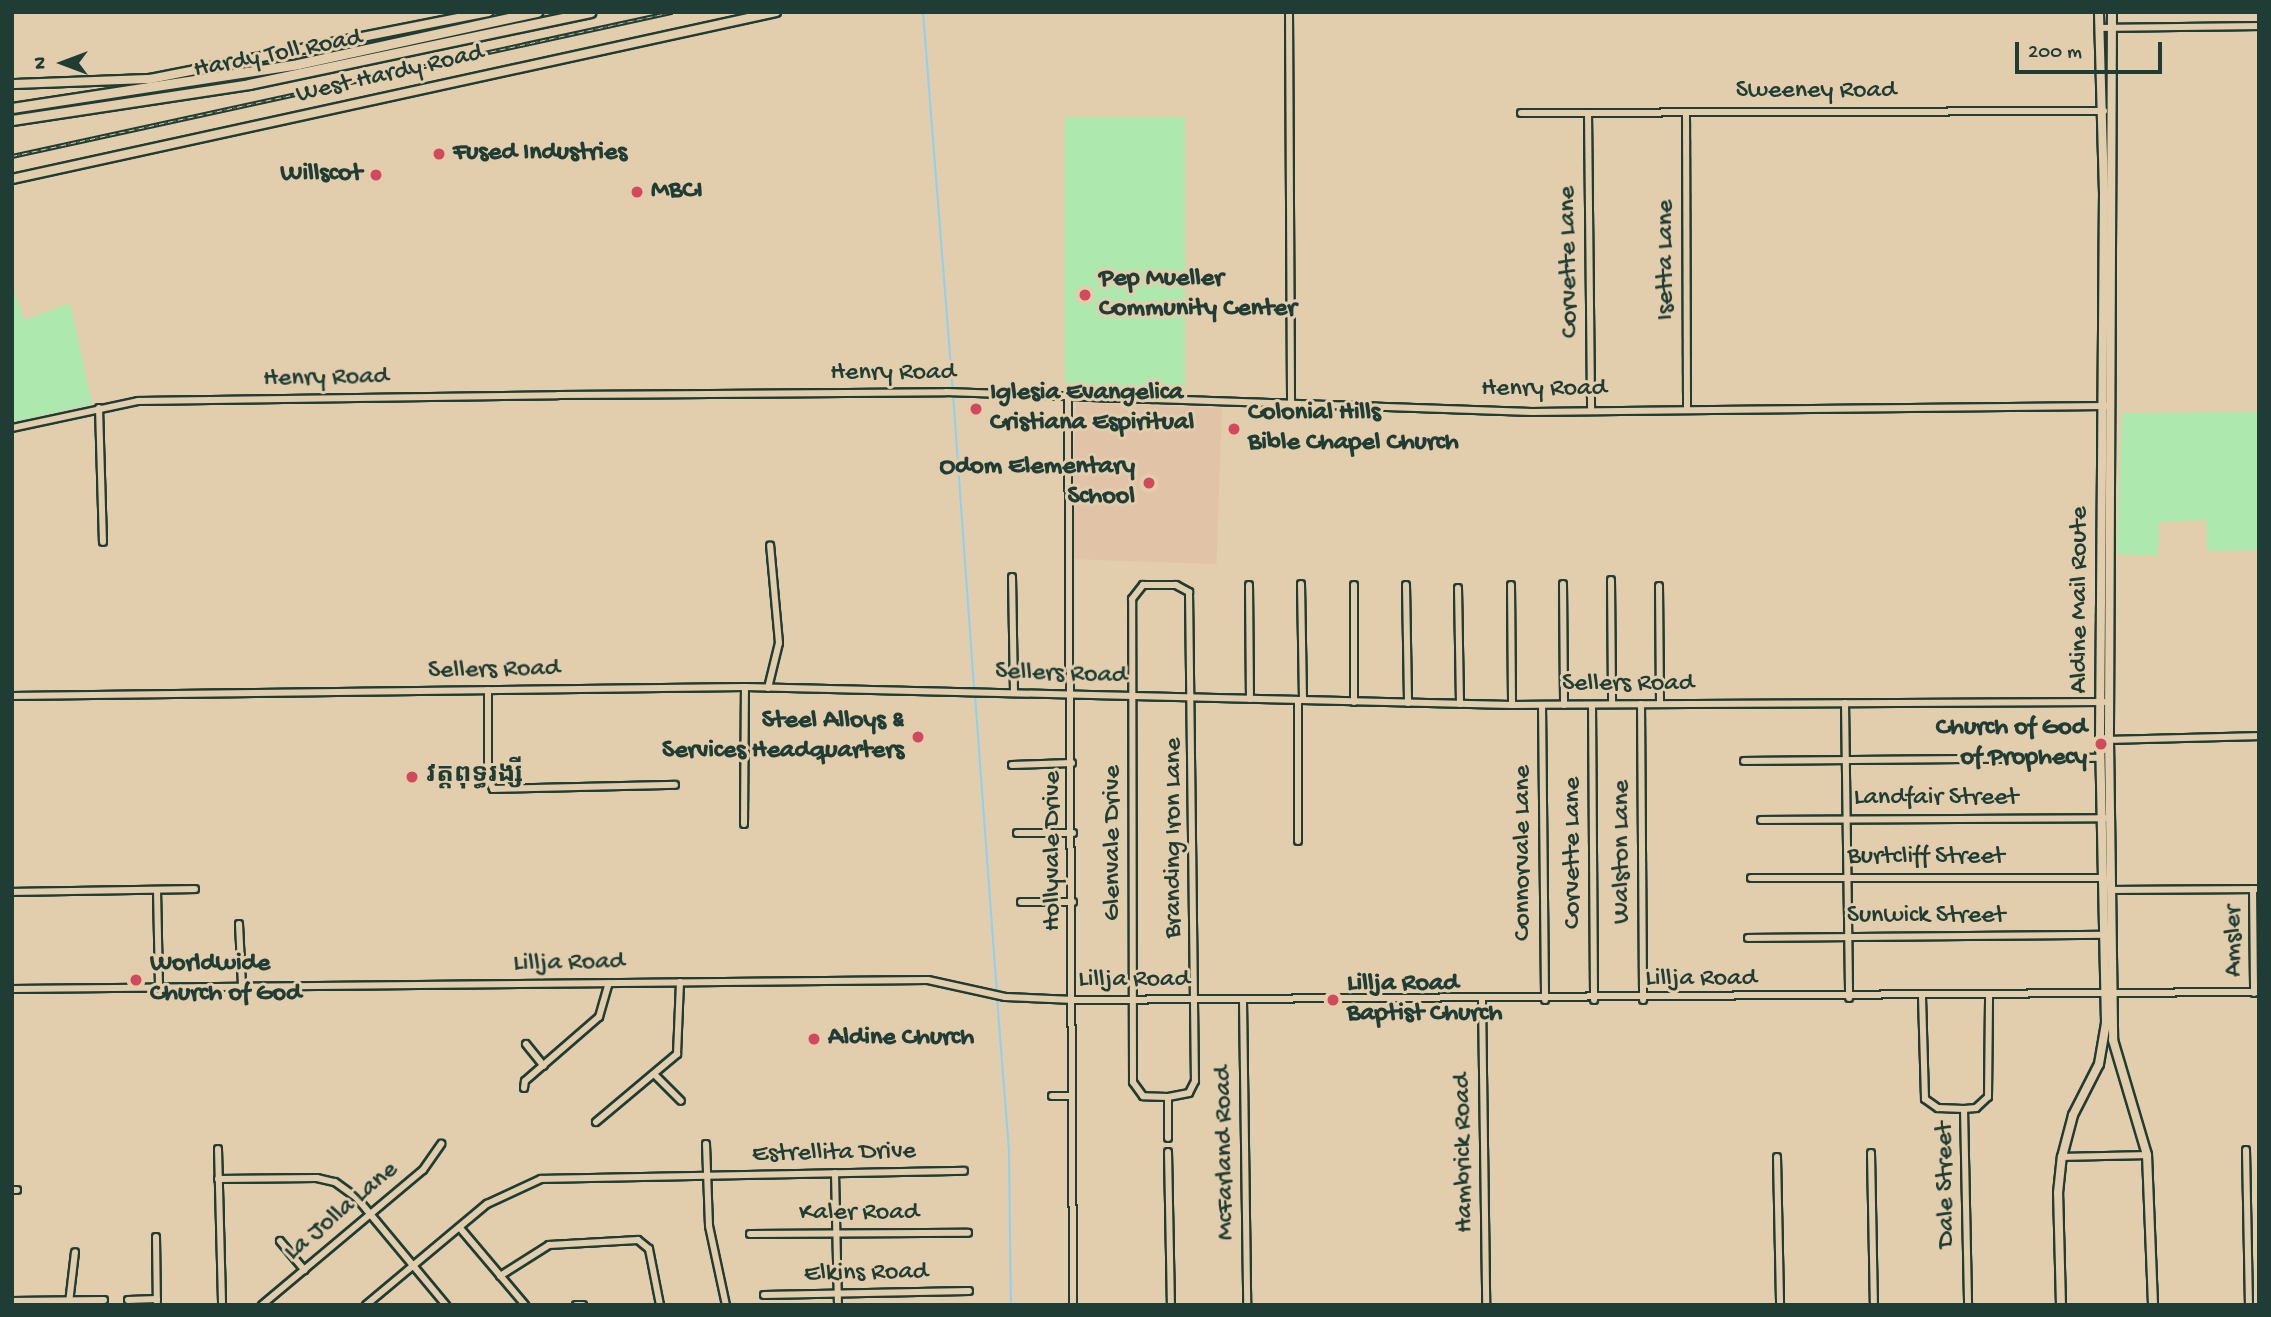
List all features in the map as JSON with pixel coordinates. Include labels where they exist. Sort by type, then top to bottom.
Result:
[{"type":"highway","name":"Hardy Toll Road","points":[[12,108],[298,64],[537,12]]},
{"type":"highway","name":"Hardy Toll Road","points":[[12,120],[249,85],[591,12]]},
{"type":"main road","name":"West Hardy Road","points":[[12,179],[776,12]]},
{"type":"main road","name":"Aldine Mail Route","points":[[2061,1305],[2058,1193],[2062,1157],[2073,1115],[2103,1051],[2108,995],[2111,890],[2101,758],[2105,702],[2108,316],[2099,12]]},
{"type":"main road","name":"Aldine Mail Route","points":[[2107,226],[2113,110],[2112,12]]},
{"type":"main road","points":[[12,84],[57,86],[150,79],[483,13]]},
{"type":"main road","points":[[2101,145],[2112,144]]},
{"type":"main road","name":"Aldine Mail Route","points":[[2105,702],[2109,740],[2102,878],[2108,995],[2116,1057],[2147,1155],[2153,1305]]},
{"type":"street","points":[[1289,12],[1291,401]]},
{"type":"street","points":[[2099,28],[2259,26]]},
{"type":"street","name":"Sweeney Road","points":[[1521,113],[2113,110]]},
{"type":"street","name":"Isetta Lane","points":[[1686,112],[1687,408]]},
{"type":"street","name":"Corvette Lane","points":[[1588,113],[1591,411]]},
{"type":"street","name":"Henry Road","points":[[12,428],[99,408],[166,400],[960,392],[1591,411],[2107,406]]},
{"type":"street","name":"Hollyvale Drive","points":[[1068,397],[1074,1000],[1073,1305]]},
{"type":"street","points":[[99,408],[103,542]]},
{"type":"street","points":[[768,688],[779,633],[770,545]]},
{"type":"street","points":[[1012,578],[1014,692]]},
{"type":"street","points":[[1611,580],[1612,705]]},
{"type":"street","points":[[1298,841],[1301,584]]},
{"type":"street","points":[[1406,584],[1408,703]]},
{"type":"street","points":[[1563,584],[1564,705]]},
{"type":"street","name":"Glenvale Drive","points":[[1161,585],[1143,585],[1133,592],[1133,1082],[1143,1096],[1168,1097]]},
{"type":"street","name":"Branding Iron Lane","points":[[1161,585],[1180,586],[1189,592],[1193,697],[1193,1086],[1189,1093],[1168,1097]]},
{"type":"street","points":[[1250,585],[1250,699]]},
{"type":"street","points":[[1354,585],[1354,702]]},
{"type":"street","points":[[1511,585],[1512,705]]},
{"type":"street","points":[[1659,586],[1660,704]]},
{"type":"street","points":[[1458,588],[1460,704]]},
{"type":"street","points":[[744,824],[745,687]]},
{"type":"street","name":"Sellers Road","points":[[12,696],[745,687],[1512,705],[2105,702]]},
{"type":"street","points":[[488,690],[488,777],[494,789],[676,785]]},
{"type":"street","points":[[1845,703],[1849,998]]},
{"type":"street","name":"Walston Lane","points":[[1641,704],[1643,1000]]},
{"type":"street","name":"Connorvale Lane","points":[[1542,705],[1545,1000]]},
{"type":"street","name":"Corvette Lane","points":[[1592,705],[1594,1000]]},
{"type":"street","points":[[2109,740],[2259,736]]},
{"type":"street","points":[[1744,761],[2101,758]]},
{"type":"street","points":[[1012,765],[1072,763]]},
{"type":"street","name":"Landfair Street","points":[[1761,820],[2106,817]]},
{"type":"street","points":[[1017,833],[1073,833]]},
{"type":"street","name":"Burtcliff Street","points":[[1751,878],[2102,878]]},
{"type":"street","points":[[12,892],[195,889]]},
{"type":"street","points":[[157,890],[159,987]]},
{"type":"street","points":[[2111,890],[2256,890]]},
{"type":"street","name":"Amsler","points":[[2256,890],[2257,992]]},
{"type":"street","points":[[1021,902],[1073,901]]},
{"type":"street","points":[[239,924],[242,986]]},
{"type":"street","name":"Sunwick Street","points":[[1748,938],[2104,935]]},
{"type":"street","name":"Lillja Road","points":[[12,989],[937,980],[1002,997],[1134,1001],[1643,1000],[2257,992]]},
{"type":"street","points":[[596,1122],[656,1076],[679,1050],[680,982]]},
{"type":"street","points":[[524,1088],[525,1081],[599,1017],[609,983]]},
{"type":"street","points":[[1922,997],[1925,1099],[1938,1108],[1964,1109]]},
{"type":"street","name":"Dale Street","points":[[1968,1305],[1964,1109],[1976,1108],[1988,1097],[1989,997]]},
{"type":"street","name":"Hambrick Road","points":[[1482,1000],[1486,1305]]},
{"type":"street","name":"McFarland Road","points":[[1243,1001],[1247,1305]]},
{"type":"street","points":[[526,1044],[544,1066]]},
{"type":"street","points":[[656,1076],[681,1101]]},
{"type":"street","points":[[1052,1096],[1072,1096]]},
{"type":"street","points":[[1168,1097],[1168,1139]]},
{"type":"street","name":"La Jolla Lane","points":[[262,1305],[424,1170],[441,1144]]},
{"type":"street","points":[[706,1144],[705,1175],[711,1244],[726,1305]]},
{"type":"street","points":[[218,1149],[222,1305]]},
{"type":"street","points":[[2246,1150],[2249,1305]]},
{"type":"street","points":[[1168,1152],[1171,1305]]},
{"type":"street","points":[[1871,1153],[1874,1305]]},
{"type":"street","points":[[2062,1157],[2147,1155]]},
{"type":"street","points":[[1777,1157],[1780,1305]]},
{"type":"street","name":"Estrellita Drive","points":[[366,1305],[487,1204],[541,1180],[964,1171]]},
{"type":"street","points":[[835,1173],[838,1305]]},
{"type":"street","points":[[218,1179],[326,1180],[346,1188],[446,1305]]},
{"type":"street","points":[[460,1228],[525,1305]]},
{"type":"street","name":"Kaler Road","points":[[750,1234],[968,1233]]},
{"type":"street","points":[[128,1300],[157,1302],[156,1237]]},
{"type":"street","points":[[500,1276],[550,1245],[638,1240],[649,1249],[660,1305]]},
{"type":"street","points":[[280,1241],[304,1270]]},
{"type":"street","points":[[69,1303],[75,1252]]},
{"type":"street","name":"Elkins Road","points":[[764,1295],[969,1291]]},
{"type":"street","points":[[12,1301],[69,1303],[104,1300]]},
{"type":"street","points":[[576,1305],[583,1305]]},
{"type":"shaded area","name":"Odom Elementary School","points":[[1076,403],[1222,408],[1216,564],[1071,559]]},
{"type":"green space","points":[[1065,117],[1185,117],[1185,392],[1065,392]]},
{"type":"green space","points":[[12,286],[25,320],[70,303],[92,404],[12,422]]},
{"type":"green space","points":[[2259,412],[2259,550],[2207,551],[2206,520],[2159,522],[2158,556],[2117,554],[2122,413]]},
{"type":"waterway","points":[[923,12],[953,389]]},
{"type":"waterway","points":[[953,394],[974,689]]},
{"type":"waterway","points":[[975,695],[997,993]]},
{"type":"waterway","points":[[997,998],[1009,1152],[1011,1305]]},
{"type":"railway","points":[[12,156],[672,12]]},
{"type":"place","name":"Fused Industries","points":[[439,154]]},
{"type":"place","name":"Willscot","points":[[376,175]]},
{"type":"place","name":"MBCI","points":[[637,192]]},
{"type":"place","name":"Pep Mueller Community Center","points":[[1085,295]]},
{"type":"place","name":"Iglesia Evangelica Cristiana Espiritual","points":[[976,409]]},
{"type":"place","name":"Colonial Hills Bible Chapel Church","points":[[1234,429]]},
{"type":"place","name":"Odom Elementary School","points":[[1149,483]]},
{"type":"place","name":"Steel Alloys & Services Headquarters","points":[[918,737]]},
{"type":"place","name":"Church of God of Prophecy","points":[[2101,744]]},
{"type":"place","name":"វត្តពុទ្ធរង្សី","points":[[412,777]]},
{"type":"place","name":"Worldwide Church of God","points":[[136,980]]},
{"type":"place","name":"Lillja Road Baptist Church","points":[[1333,1000]]},
{"type":"place","name":"Aldine Church","points":[[814,1039]]}]
